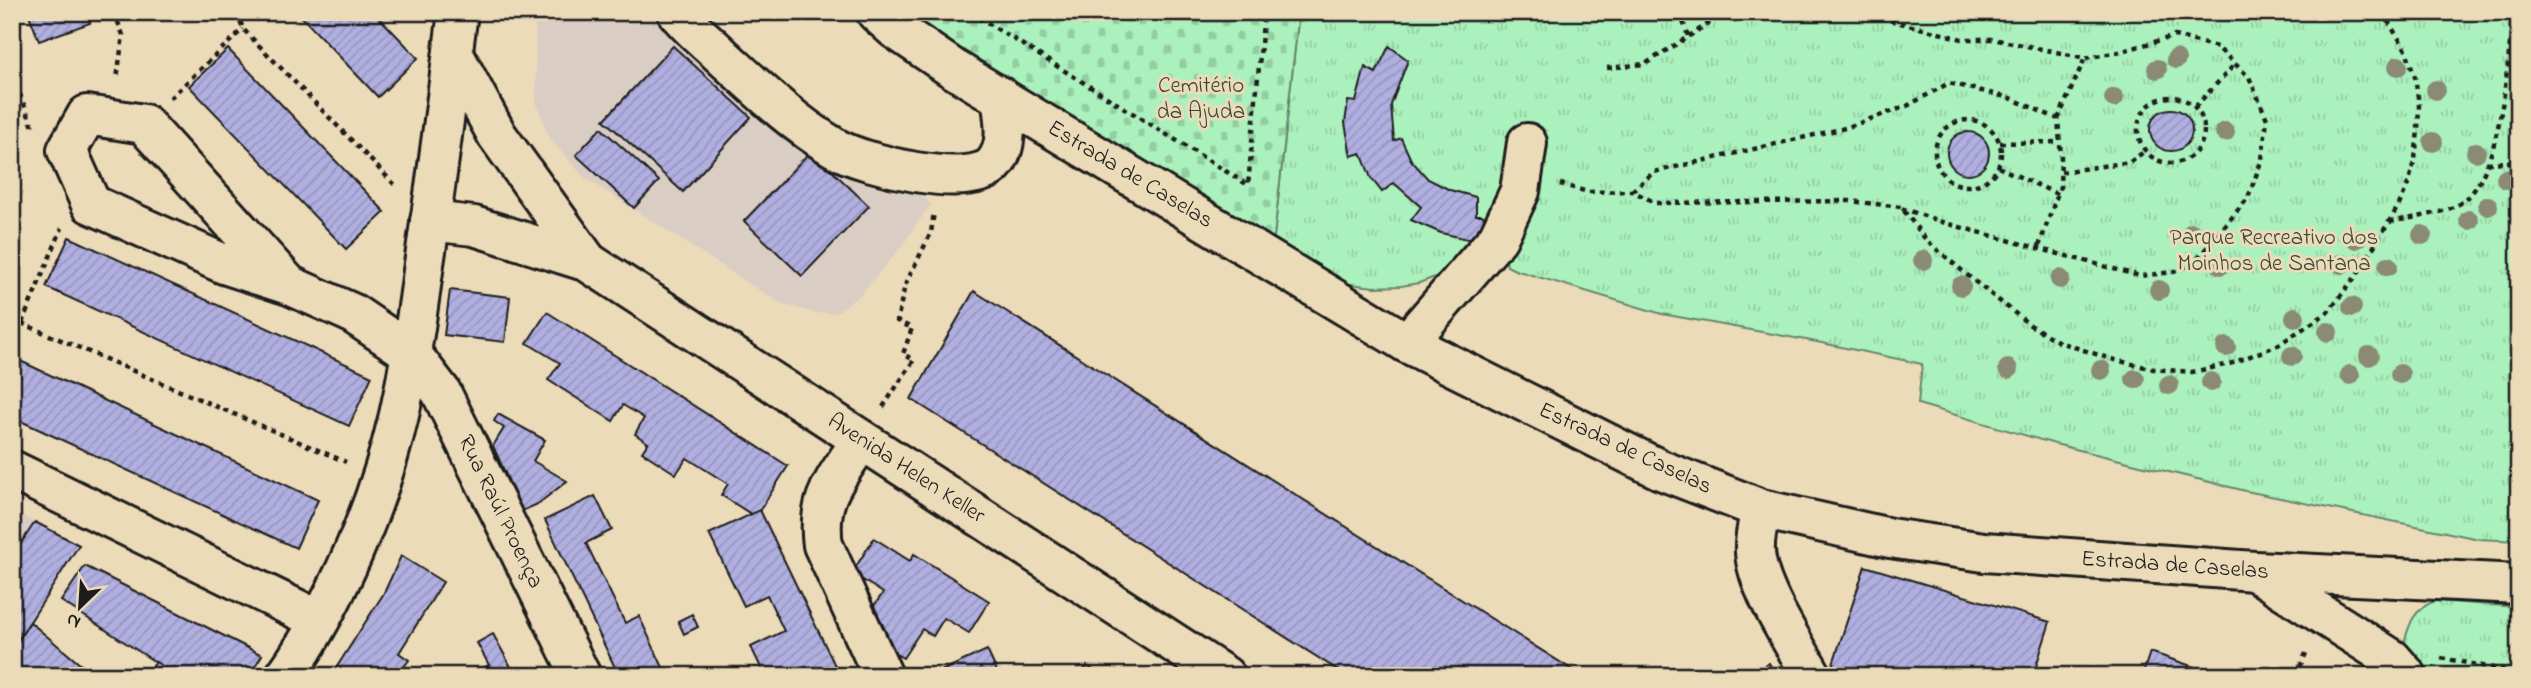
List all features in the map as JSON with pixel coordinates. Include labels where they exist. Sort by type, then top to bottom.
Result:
[{"type":"street","points":[[285,676],[319,620],[360,534],[382,478],[399,416],[411,353],[458,12]]},
{"type":"street","points":[[677,12],[791,119],[837,149],[865,162],[951,177],[984,172],[994,163],[1002,149],[1006,131],[1001,97]]},
{"type":"street","name":"Estrada de Caselas","points":[[876,12],[895,29],[952,68],[1406,343],[1661,470],[1761,509],[1890,538],[1984,552],[2255,571],[2519,584]]},
{"type":"street","name":"Avenida Helen Keller","points":[[453,53],[497,135],[588,262]]},
{"type":"street","name":"Rua Raúl Proença","points":[[127,122],[87,115],[67,150],[91,204],[224,264],[289,285],[352,313],[411,353],[441,392],[581,676]]},
{"type":"street","points":[[127,122],[289,285]]},
{"type":"street","points":[[1406,343],[1498,238],[1520,191],[1525,158]]},
{"type":"street","name":"Avenida Helen Keller","points":[[430,221],[474,226],[588,262],[1225,676]]},
{"type":"street","points":[[861,440],[824,499],[820,524],[823,545],[883,676]]},
{"type":"street","points":[[12,470],[319,620]]},
{"type":"street","points":[[1761,509],[1756,530],[1758,570],[1812,676]]},
{"type":"street","points":[[2255,571],[2392,659],[2419,666]]},
{"type":"path","points":[[114,12],[122,36],[127,122]]},
{"type":"path","points":[[237,12],[243,29],[430,221]]},
{"type":"path","points":[[970,12],[1248,185],[1264,12]]},
{"type":"path","points":[[1680,12],[1688,36]]},
{"type":"path","points":[[1607,68],[1644,64],[1727,12]]},
{"type":"path","points":[[1525,158],[1588,192],[1632,191],[1656,203],[1850,201],[1901,207],[1945,223],[2140,276],[2173,272],[2194,263],[2248,198],[2262,159],[2267,119],[2249,78],[2217,47],[2175,36],[2119,52],[2085,58],[1993,39],[1962,39],[1862,13],[1841,12]]},
{"type":"path","points":[[1901,207],[1927,241],[2030,325],[2059,342],[2111,359],[2154,369],[2192,372],[2230,364],[2278,345],[2327,313],[2356,276],[2389,222],[2408,184],[2415,160],[2419,104],[2415,77],[2406,51],[2382,12]]},
{"type":"path","points":[[2389,222],[2445,210],[2463,201],[2475,189],[2497,135],[2513,12]]},
{"type":"path","points":[[2512,21],[2519,27]]},
{"type":"path","points":[[127,122],[243,29]]},
{"type":"path","points":[[2038,249],[2057,194],[2061,172],[2057,119],[2085,58]]},
{"type":"path","points":[[2194,107],[2235,64]]},
{"type":"path","points":[[1632,191],[1654,172],[1845,128],[1907,106],[1949,83],[2010,98],[2057,119]]},
{"type":"path","points":[[2169,97],[2180,98],[2194,107],[2203,121],[2204,132],[2195,153],[2174,163],[2153,158],[2145,151],[2140,142],[2138,121],[2150,104],[2159,98],[2169,97]]},
{"type":"path","points":[[1966,119],[1977,120],[1986,125],[1995,133],[2000,144],[1998,167],[1983,183],[1960,185],[1942,174],[1937,165],[1935,144],[1947,127],[1966,119]]},
{"type":"path","points":[[2000,144],[2060,142]]},
{"type":"path","points":[[2061,172],[2130,162],[2145,151]]},
{"type":"path","points":[[2487,163],[2509,162],[2519,158]]},
{"type":"path","points":[[1998,167],[2057,194]]},
{"type":"path","points":[[22,323],[62,227]]},
{"type":"path","points":[[861,440],[914,360],[903,354],[912,328],[897,321],[905,285],[916,265]]},
{"type":"path","points":[[12,319],[382,478]]},
{"type":"path","points":[[2419,666],[2519,673]]},
{"type":"shaded area","points":[[553,12],[709,12],[781,84],[835,126],[875,147],[931,204],[899,250],[861,294],[836,313],[815,313],[781,304],[585,178],[550,139],[536,103],[535,20],[552,15]]},
{"type":"shaded area","points":[[12,511],[35,522],[12,557]]},
{"type":"green space","name":"Cemitério da Ajuda","points":[[889,12],[1299,12],[1273,245]]},
{"type":"green space","name":"Parque Recreativo dos Moinhos de Santana","points":[[1299,12],[2519,12],[2519,541],[2479,539],[2246,491],[2055,444],[1918,404],[1922,364],[1662,314],[1515,270],[1507,266],[1505,257],[1460,260],[1435,277],[1401,286],[1374,287],[1327,281],[1273,245]]},
{"type":"green space","points":[[2435,601],[2519,607],[2519,676],[2433,676],[2403,646],[2417,613]]},
{"type":"building","points":[[28,12],[86,12],[90,23],[39,41]]},
{"type":"building","points":[[297,12],[374,12],[418,58],[378,97]]},
{"type":"building","points":[[673,46],[751,117],[683,192],[604,120]]},
{"type":"building","points":[[1389,46],[1408,60],[1391,105],[1394,141],[1401,138],[1411,160],[1428,179],[1450,190],[1476,197],[1476,215],[1482,215],[1488,222],[1472,240],[1441,233],[1411,220],[1421,207],[1394,183],[1382,192],[1371,178],[1361,153],[1351,156],[1345,123],[1348,101],[1356,102],[1365,67],[1376,73]]},
{"type":"building","points":[[228,49],[385,212],[346,249],[189,86]]},
{"type":"building","points":[[2171,109],[2186,115],[2192,130],[2186,145],[2171,151],[2156,145],[2150,130],[2156,115]]},
{"type":"building","points":[[601,128],[659,181],[634,208],[576,155]]},
{"type":"building","points":[[1968,132],[1983,138],[1989,153],[1983,168],[1968,174],[1953,168],[1947,153],[1953,138]]},
{"type":"building","points":[[811,151],[869,206],[802,276],[744,221]]},
{"type":"building","points":[[12,156],[20,177],[12,180]]},
{"type":"building","points":[[69,237],[372,376],[349,426],[46,287]]},
{"type":"building","points":[[450,290],[510,297],[505,342],[444,335]]},
{"type":"building","points":[[974,291],[1582,676],[1347,676],[911,399]]},
{"type":"building","points":[[547,312],[788,466],[760,510],[751,514],[721,495],[728,484],[687,458],[676,474],[642,452],[648,443],[635,434],[644,418],[623,405],[613,421],[548,380],[560,363],[527,343]]},
{"type":"building","points":[[16,359],[318,500],[296,548],[12,417],[12,367]]},
{"type":"building","points":[[498,414],[545,440],[533,461],[567,481],[538,504],[522,511],[493,446],[504,428],[494,421]]},
{"type":"building","points":[[595,496],[612,530],[586,543],[625,623],[639,616],[667,676],[619,676],[545,520]]},
{"type":"building","points":[[760,510],[840,676],[765,676],[751,647],[784,631],[767,595],[744,606],[709,534]]},
{"type":"building","points":[[35,522],[79,545],[12,650],[12,557]]},
{"type":"building","points":[[874,538],[910,561],[914,554],[989,601],[969,633],[944,618],[933,636],[922,629],[903,658],[896,654],[873,607],[883,593],[852,573]]},
{"type":"building","points":[[401,556],[443,582],[399,653],[409,660],[397,676],[331,676],[384,593]]},
{"type":"building","points":[[85,566],[262,655],[249,676],[177,676],[61,601]]},
{"type":"building","points":[[1865,566],[2050,622],[2033,676],[1846,676],[1831,670]]},
{"type":"building","points":[[692,614],[698,627],[684,634],[678,621]]},
{"type":"building","points":[[30,622],[94,676],[26,676],[12,666],[12,650]]},
{"type":"building","points":[[493,634],[516,676],[472,674],[489,665],[477,643]]},
{"type":"building","points":[[987,650],[999,676],[930,676]]},
{"type":"building","points":[[2150,652],[2221,676],[2142,676]]},
{"type":"building","points":[[156,662],[177,676],[145,676]]},
{"type":"building","points":[[1769,663],[1776,676],[1748,676]]},
{"type":"building","points":[[12,666],[26,676],[12,676]]},
{"type":"building","points":[[1087,666],[1103,676],[1080,676]]}]
